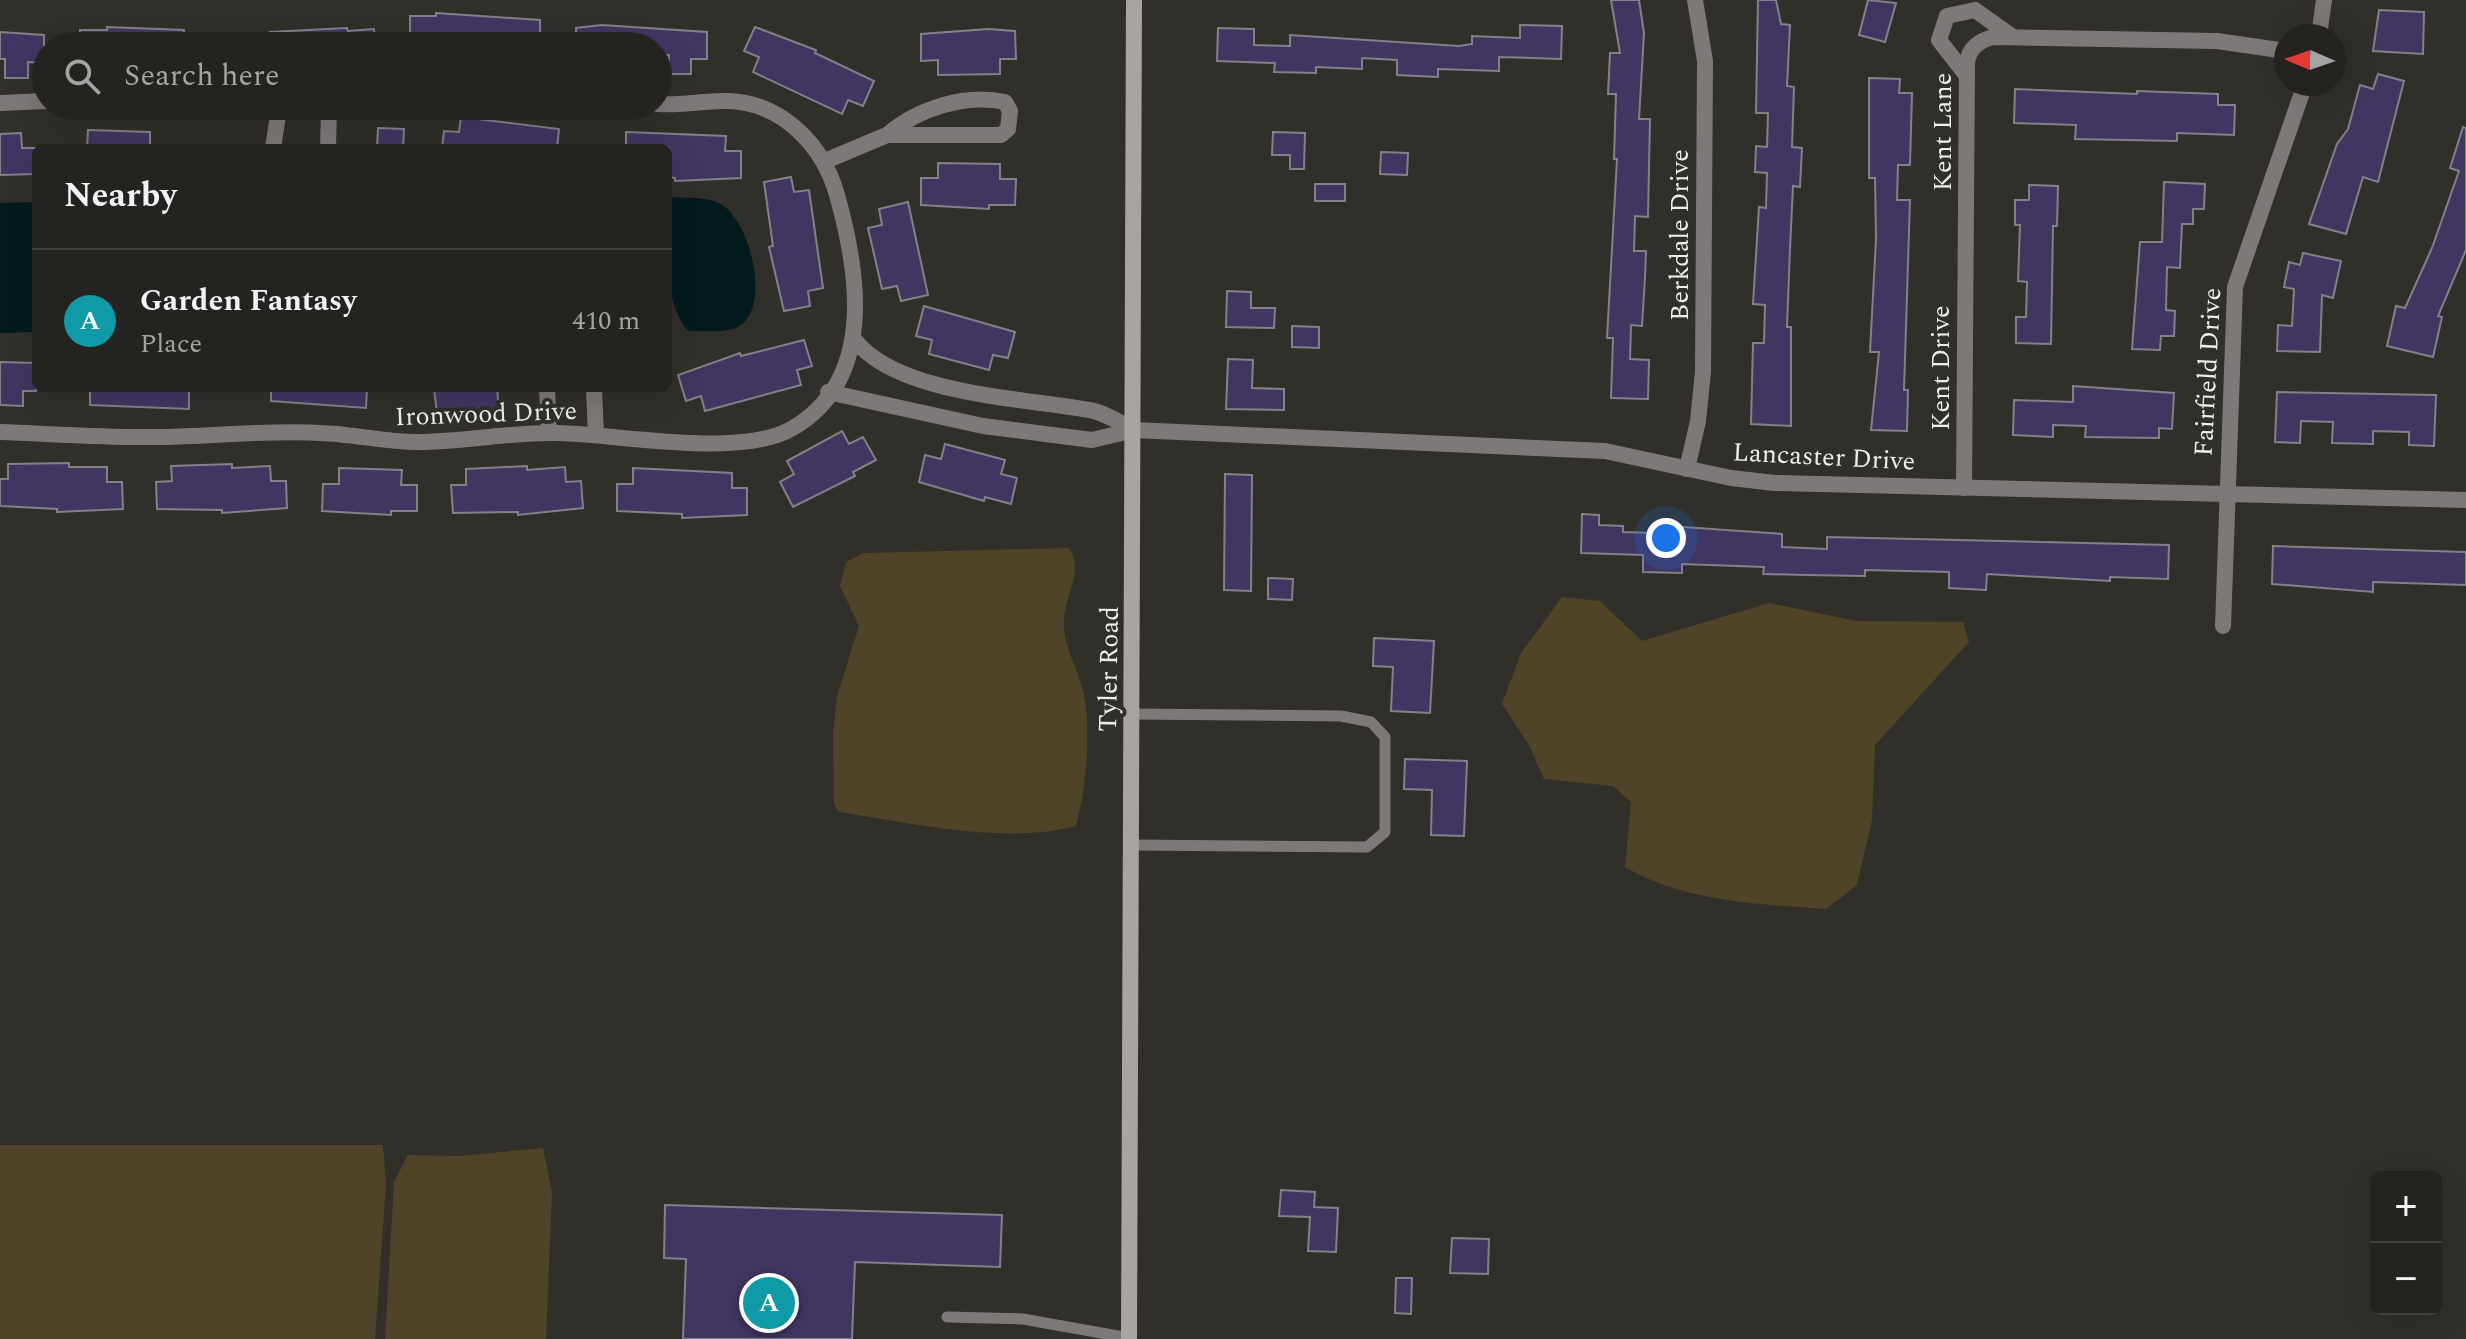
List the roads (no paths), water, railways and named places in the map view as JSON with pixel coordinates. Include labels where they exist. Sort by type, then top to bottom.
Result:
[{"type":"street","name":"Tyler Road","points":[[1129,1338],[1134,0]]},
{"type":"street","name":"Berkdale Drive","points":[[1687,469],[1698,421],[1703,372],[1705,61],[1695,0]]},
{"type":"street","points":[[2321,24],[2324,0]]},
{"type":"street","points":[[1967,76],[1939,40],[1947,16],[1975,10],[2013,37]]},
{"type":"street","name":"Kent Lane","points":[[1966,248],[1967,57],[1982,40],[2013,37],[2217,41],[2274,49]]},
{"type":"street","name":"Fairfield Drive","points":[[2223,626],[2235,287],[2301,96]]},
{"type":"street","points":[[672,104],[752,103],[784,119],[825,161],[887,135],[905,120],[928,109],[993,99],[1005,102],[1010,111],[1008,129],[1001,135],[887,135]]},
{"type":"street","points":[[0,103],[32,102]]},
{"type":"street","points":[[274,144],[277,120]]},
{"type":"street","points":[[328,144],[331,120]]},
{"type":"street","name":"Ironwood Drive","points":[[0,432],[157,437],[323,433],[407,442],[549,433],[708,442],[770,438],[795,427],[828,392],[846,367],[854,339],[857,322],[853,278],[839,201],[825,161]]},
{"type":"street","name":"Kent Drive","points":[[1964,488],[1966,248]]},
{"type":"street","points":[[854,339],[863,351],[886,364],[933,383],[989,396],[1092,410],[1134,430]]},
{"type":"street","points":[[547,392],[549,433]]},
{"type":"street","points":[[594,392],[596,435]]},
{"type":"street","points":[[828,392],[983,426],[1092,440],[1134,430]]},
{"type":"street","points":[[983,426],[989,396]]},
{"type":"street","name":"Lancaster Drive","points":[[1134,430],[1605,451],[1687,469],[1775,483],[2466,500]]},
{"type":"lane","points":[[1132,714],[1341,716],[1371,722],[1385,737],[1385,832],[1367,847],[1132,845]]},
{"type":"lane","points":[[947,1317],[1023,1319],[1129,1338]]},
{"type":"water","points":[[672,197],[717,202],[729,210],[739,224],[753,263],[754,302],[748,317],[733,329],[688,331],[673,302]]},
{"type":"water","points":[[32,202],[32,332],[0,333],[0,203]]},
{"type":"place","name":"Garden Fantasy","points":[[769,1303]]}]
